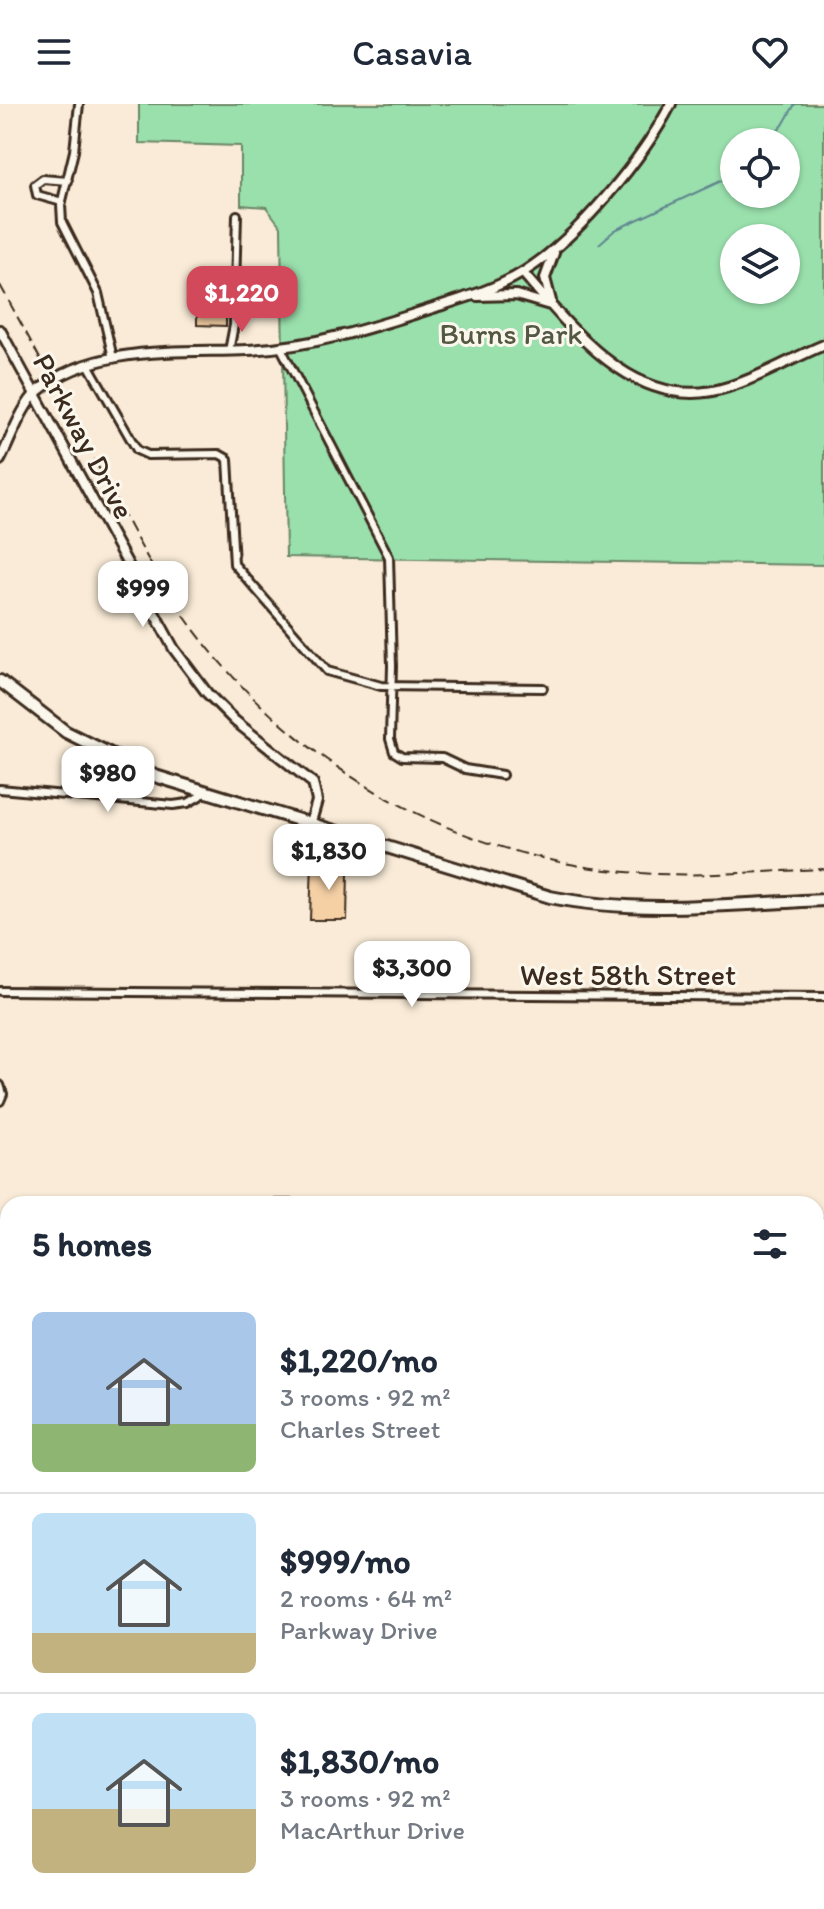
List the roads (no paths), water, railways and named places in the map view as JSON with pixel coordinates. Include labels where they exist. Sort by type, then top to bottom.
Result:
[{"type":"main road","points":[[0,681],[47,720],[132,767],[310,825],[579,903],[677,907],[824,900]]},
{"type":"street","points":[[79,104],[62,202],[63,227],[98,293],[113,358]]},
{"type":"street","points":[[0,460],[35,395],[89,366],[147,352],[281,348],[342,336],[469,296],[523,273],[558,246],[639,156],[671,104]]},
{"type":"street","points":[[62,202],[37,195],[35,185],[43,179],[68,181]]},
{"type":"street","points":[[229,351],[234,325],[237,215]]},
{"type":"street","points":[[552,306],[545,278],[558,246]]},
{"type":"street","points":[[523,273],[552,306],[622,372],[672,393],[696,394],[727,388],[824,345]]},
{"type":"street","points":[[469,296],[516,295],[552,306]]},
{"type":"street","name":"Parkway Drive","points":[[0,330],[155,617],[193,676],[235,721],[313,783],[317,801],[310,825]]},
{"type":"street","points":[[281,348],[389,557],[390,739],[394,752],[402,757],[442,758],[465,769],[502,775]]},
{"type":"street","points":[[89,366],[137,450],[148,455],[219,454],[228,459],[234,564],[314,658],[334,675],[362,684],[392,686],[543,688]]},
{"type":"street","points":[[22,417],[45,414]]},
{"type":"street","points":[[0,789],[173,805],[188,803],[205,793]]},
{"type":"street","name":"West 58th Street","points":[[0,991],[824,997]]},
{"type":"street","points":[[0,1085],[3,1094],[0,1101]]},
{"type":"waterway","points":[[780,128],[795,104]]},
{"type":"waterway","points":[[599,244],[615,230],[720,181]]},
{"type":"railway","points":[[0,285],[134,534],[179,609],[231,675],[275,719],[323,757],[375,791],[429,819],[486,842],[546,859],[607,870],[661,874],[824,869]]},
{"type":"park label","name":"Burns Park","points":[[511,333]]}]
